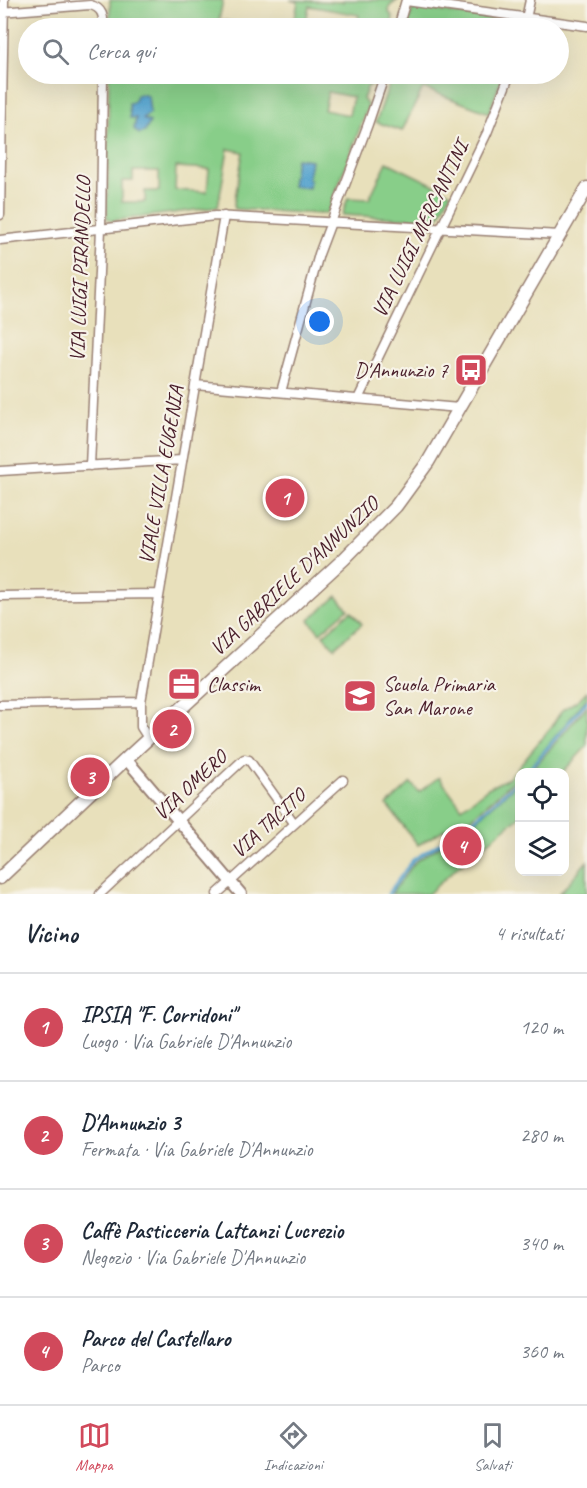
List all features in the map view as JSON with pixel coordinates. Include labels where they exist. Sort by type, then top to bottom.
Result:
[{"type":"main road","name":"VIA GABRIELE D'ANNUNZIO","points":[[0,878],[384,520],[417,479],[587,188]]},
{"type":"street","points":[[0,215],[4,0]]},
{"type":"street","points":[[401,18],[406,0],[527,18],[531,0]]},
{"type":"street","points":[[2,12],[90,5],[99,9],[103,13],[103,18]]},
{"type":"street","points":[[569,24],[587,26]]},
{"type":"street","name":"VIA LUIGI PIRANDELLO","points":[[90,466],[101,229],[103,84]]},
{"type":"street","points":[[281,392],[320,254],[382,84]]},
{"type":"street","name":"VIA LUIGI MERCANTINI","points":[[358,399],[487,133],[506,84]]},
{"type":"street","points":[[0,240],[224,216],[560,235]]},
{"type":"street","name":"VIALE VILLA EUGENIA","points":[[148,738],[141,727],[141,702],[224,216]]},
{"type":"street","points":[[195,385],[459,408]]},
{"type":"street","points":[[0,471],[182,460]]},
{"type":"street","points":[[0,596],[159,594]]},
{"type":"street","points":[[0,705],[141,702]]},
{"type":"street","points":[[126,759],[241,894]]},
{"type":"street","name":"VIA OMERO","points":[[100,894],[246,759],[294,823]]},
{"type":"street","name":"VIA TACITO","points":[[217,894],[343,780]]},
{"type":"green space","points":[[110,0],[223,0],[219,18],[110,18]]},
{"type":"green space","points":[[290,0],[343,2],[343,0],[398,0],[390,6],[389,12],[393,18],[358,18],[359,15],[309,6],[307,18],[295,18],[298,2]]},
{"type":"green space","points":[[413,7],[485,18],[410,18]]},
{"type":"green space","points":[[109,84],[374,84],[368,86],[363,99],[368,106],[330,208],[326,213],[235,209],[243,152],[228,149],[218,207],[111,221],[107,218]],"holes":[[[328,92],[353,97],[349,115],[324,110]],[[176,167],[209,169],[207,192],[175,190]],[[133,171],[159,171],[159,191],[145,191],[145,202],[122,202],[122,181],[133,181]]]},
{"type":"green space","points":[[389,84],[499,84],[489,113],[423,88],[402,131],[376,122]]},
{"type":"green space","points":[[387,162],[451,193],[437,220],[342,215],[348,198],[369,199]]},
{"type":"green space","points":[[337,596],[348,609],[320,633],[309,620]]},
{"type":"green space","points":[[351,611],[362,624],[334,648],[323,635]]},
{"type":"green space","points":[[587,691],[587,698],[531,766],[517,768],[552,726],[562,710]]},
{"type":"green space","points":[[587,706],[587,746],[567,768],[533,768]]},
{"type":"green space","points":[[515,771],[515,780],[466,823],[448,834],[445,829],[418,845],[387,805],[411,783],[419,792],[439,777],[462,808],[488,788],[509,778]]},
{"type":"green space","points":[[515,786],[515,820],[428,894],[391,894],[415,862],[466,829]]},
{"type":"green space","points":[[587,861],[587,894],[559,894]]},
{"type":"water","points":[[136,95],[148,96],[150,113],[143,119],[150,122],[145,132],[139,134],[134,129],[136,118],[130,118],[129,103],[134,102]]},
{"type":"water","points":[[296,158],[311,160],[309,188],[292,186]]},
{"type":"waterway","points":[[530,768],[587,701]]},
{"type":"waterway","points":[[388,894],[413,860],[467,826],[515,783]]},
{"type":"place","name":"D'Annunzio 7","points":[[471,370]]},
{"type":"place","name":"IPSIA \"F. Corridoni\"","points":[[285,498]]},
{"type":"place","name":"Classim","points":[[184,684]]},
{"type":"place","name":"Scuola Primaria San Marone","points":[[360,696]]},
{"type":"place","name":"D'Annunzio 3","points":[[172,729]]},
{"type":"place","name":"Caffè Pasticceria Lattanzi Lucrezio","points":[[90,777]]},
{"type":"place","name":"Parco del Castellaro","points":[[462,846]]}]
